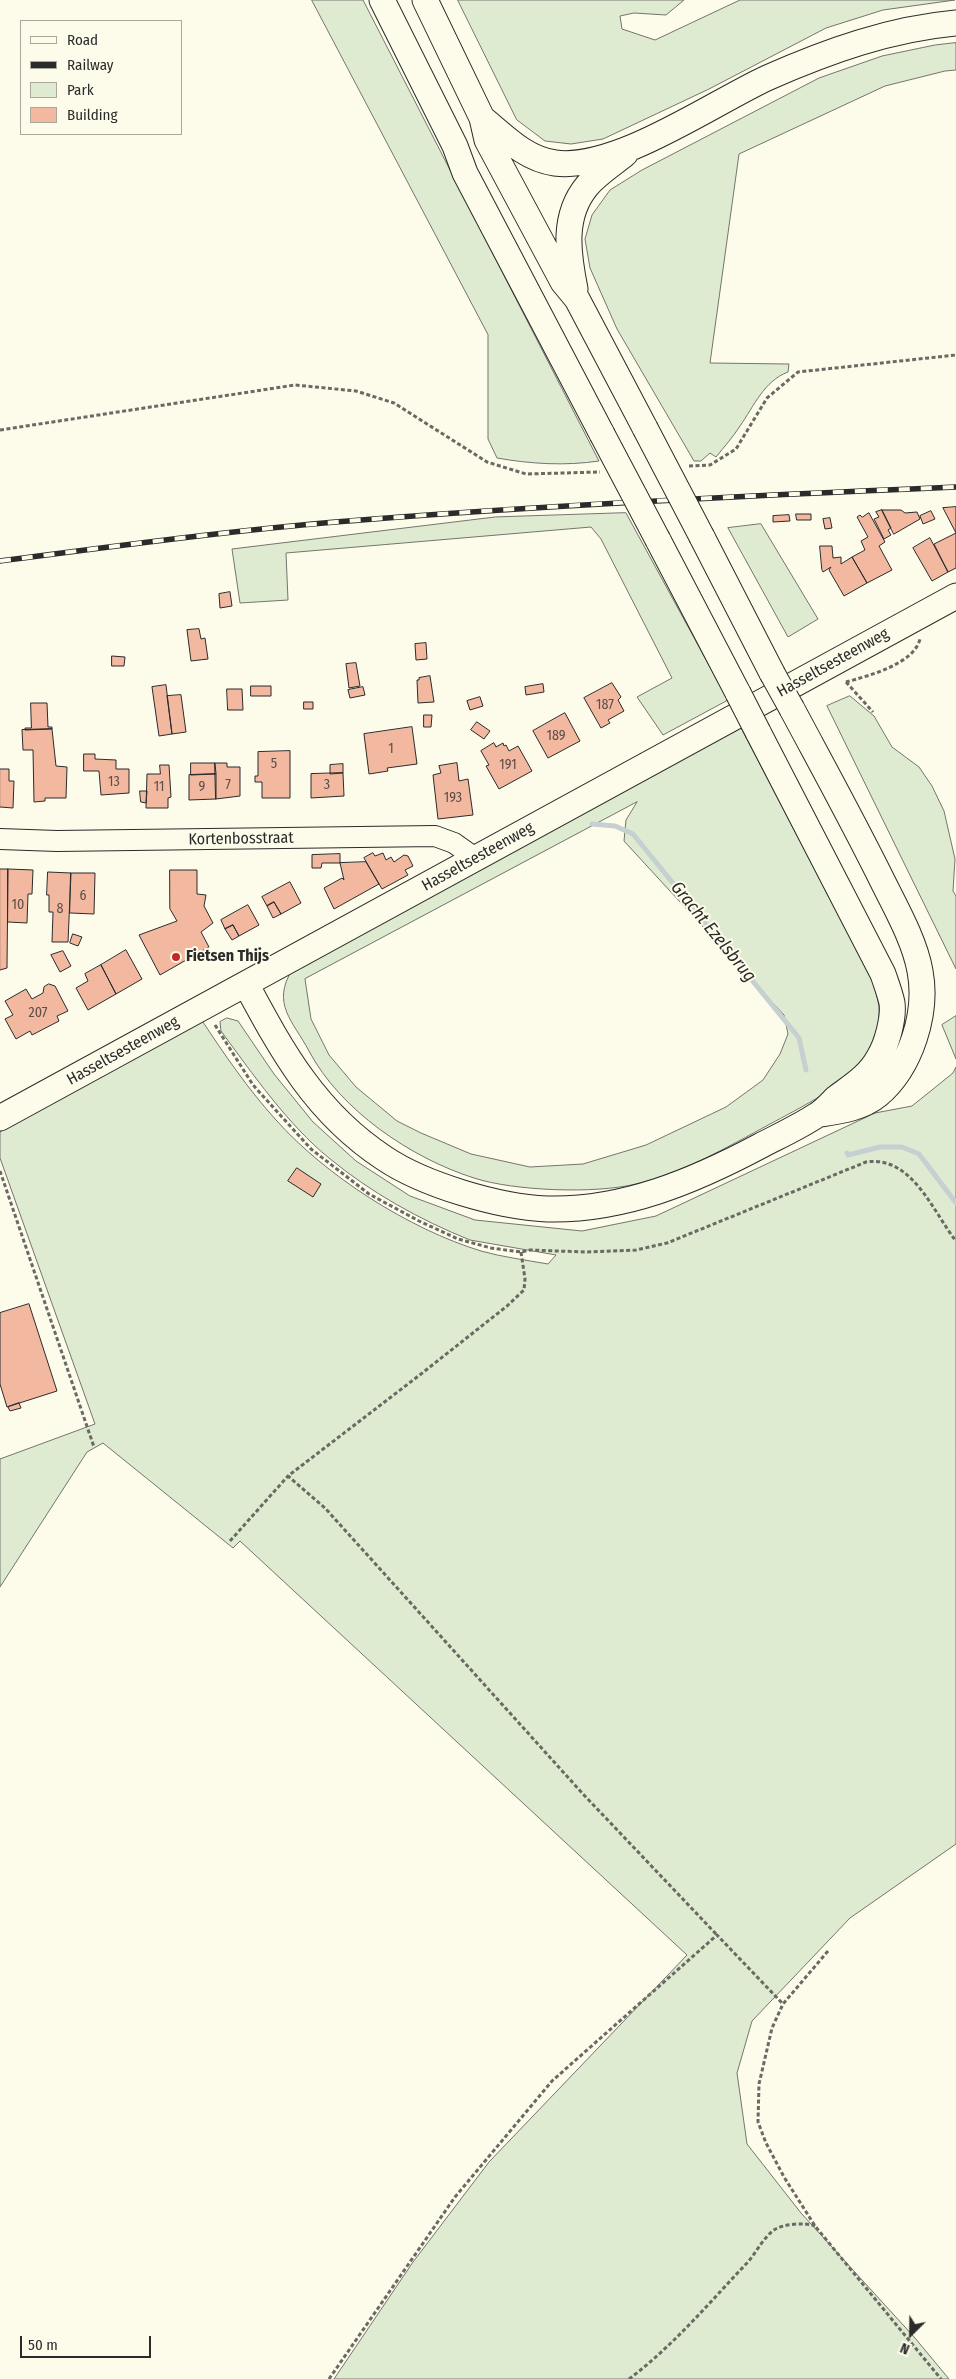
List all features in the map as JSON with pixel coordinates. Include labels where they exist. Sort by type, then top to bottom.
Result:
[{"type":"main road","points":[[246,984],[280,1047],[308,1088],[342,1124],[384,1158],[434,1184],[496,1201],[546,1209],[602,1206],[662,1190],[713,1170],[819,1114],[837,1098],[859,1083],[880,1057],[888,1030],[892,1004],[884,974],[465,173],[455,146],[382,0]]},
{"type":"main road","points":[[425,0],[482,118],[487,140],[563,282],[577,299],[772,673],[871,858],[903,924],[920,970],[922,997],[916,1036],[899,1071],[877,1095],[850,1110],[819,1114]]},
{"type":"main road","points":[[577,299],[568,242],[570,225],[576,206],[587,186],[631,149],[765,79],[803,62],[882,36],[926,26],[956,23]]},
{"type":"main road","points":[[482,118],[516,148],[554,163],[575,164],[631,149]]},
{"type":"main road","name":"Hasseltsesteenweg","points":[[0,1118],[475,858],[838,673],[926,612],[956,596]]},
{"type":"street","name":"Kortenbosstraat","points":[[0,840],[57,841],[435,836],[454,843],[475,858]]},
{"type":"path","points":[[682,467],[710,465],[736,449],[767,398],[798,372],[956,355]]},
{"type":"path","points":[[0,430],[295,386],[356,391],[394,403],[487,462],[526,474],[609,472]]},
{"type":"path","points":[[838,673],[870,675],[906,658],[918,645],[926,612]]},
{"type":"path","points":[[838,673],[873,712]]},
{"type":"path","points":[[0,1171],[94,1447]]},
{"type":"path","points":[[230,1541],[288,1476],[428,1369],[524,1290],[525,1279],[521,1252]]},
{"type":"path","points":[[288,1476],[325,1508],[583,1794],[783,2004]]},
{"type":"path","points":[[329,2379],[455,2197],[552,2081],[717,1935]]},
{"type":"path","points":[[828,1951],[783,2004],[772,2028],[759,2084],[758,2122],[779,2168],[815,2226],[941,2379]]},
{"type":"path","points":[[629,2379],[675,2339],[754,2256],[771,2232],[777,2228],[806,2224],[815,2226]]},
{"type":"green space","points":[[312,0],[363,0],[599,461],[548,464],[497,458],[488,439],[488,335]]},
{"type":"green space","points":[[458,0],[684,0],[666,15],[634,13],[620,16],[622,29],[655,40],[740,0],[955,0],[883,10],[826,28],[709,89],[603,139],[571,144],[545,141],[517,120]]},
{"type":"green space","points":[[956,43],[956,70],[885,86],[739,154],[710,363],[789,364],[788,372],[772,381],[766,388],[716,457],[710,453],[701,461],[694,461],[617,329],[590,268],[585,239],[592,215],[610,190],[642,170],[819,78],[882,56],[935,45]]},
{"type":"green space","points":[[626,513],[728,700],[663,735],[637,697],[672,678],[601,539],[591,527],[286,553],[288,600],[240,603],[232,549],[495,517]]},
{"type":"green space","points":[[761,524],[818,619],[788,637],[728,528]]},
{"type":"green space","points":[[850,696],[874,716],[892,747],[919,767],[932,786],[944,811],[955,859],[953,891],[956,896],[956,969],[827,706]]},
{"type":"green space","points":[[741,728],[872,979],[878,1004],[879,1019],[869,1055],[863,1064],[852,1074],[809,1103],[737,1142],[688,1166],[636,1184],[599,1189],[555,1190],[510,1186],[474,1178],[450,1169],[402,1145],[358,1112],[322,1073],[291,1021],[284,1003],[284,993],[286,982],[292,970]],"holes":[[[637,802],[626,820],[624,841],[784,1015],[788,1034],[780,1054],[763,1080],[726,1107],[646,1145],[583,1164],[530,1167],[471,1154],[421,1133],[397,1121],[356,1087],[329,1055],[311,1019],[305,979]]]},
{"type":"green space","points":[[956,1016],[956,1059],[942,1025]]},
{"type":"green space","points":[[227,1018],[238,1021],[274,1074],[313,1122],[356,1161],[410,1196],[475,1220],[582,1231],[656,1216],[875,1113],[912,1106],[953,1073],[956,1067],[956,1844],[850,1918],[752,2021],[737,2073],[747,2144],[801,2213],[915,2338],[949,2379],[334,2379],[413,2262],[489,2162],[687,1955],[240,1541],[233,1548],[103,1443],[87,1452],[0,1587],[0,1459],[95,1424],[0,1158],[0,1132],[201,1019],[237,1071],[276,1120],[319,1161],[370,1198],[426,1229],[481,1251],[548,1264],[556,1255],[470,1240],[433,1224],[378,1194],[361,1182],[314,1145],[258,1081],[221,1031],[220,1022]]},
{"type":"building","points":[[956,507],[956,533],[943,508]]},
{"type":"building","points":[[882,510],[901,510],[905,513],[917,512],[920,519],[894,534]]},
{"type":"building","points":[[882,510],[891,528],[888,530],[891,535],[884,539],[874,519],[879,517],[876,512]]},
{"type":"building","points":[[931,511],[935,519],[923,524],[920,516]]},
{"type":"building","points":[[869,513],[885,542],[879,546],[892,570],[867,583],[852,557],[865,550],[861,541],[868,537],[857,517],[860,515],[862,517]]},
{"type":"building","points":[[796,514],[811,514],[811,520],[797,520]]},
{"type":"building","points":[[789,515],[790,521],[773,522],[773,516]]},
{"type":"building","points":[[830,518],[832,528],[825,529],[823,519]]},
{"type":"building","points":[[956,533],[956,568],[948,572],[934,544]]},
{"type":"building","points":[[930,538],[948,572],[932,581],[913,548]]},
{"type":"building","points":[[820,546],[832,546],[833,558],[841,557],[841,564],[852,557],[867,583],[844,596],[829,570],[831,567],[823,572],[822,570]]},
{"type":"building","points":[[230,592],[232,606],[220,608],[219,594]]},
{"type":"building","points":[[199,629],[201,639],[205,638],[208,659],[191,661],[187,630]]},
{"type":"building","points":[[426,643],[427,659],[416,660],[415,644]]},
{"type":"building","points":[[112,656],[125,657],[124,666],[112,666]]},
{"type":"building","points":[[356,663],[360,686],[349,688],[346,664]]},
{"type":"building","points":[[430,676],[434,702],[418,703],[417,680]]},
{"type":"building","points":[[612,683],[621,697],[618,700],[624,711],[608,720],[610,723],[601,728],[584,698]]},
{"type":"building","points":[[543,684],[544,692],[526,695],[525,687]]},
{"type":"building","points":[[166,685],[172,734],[159,736],[152,687]]},
{"type":"building","points":[[251,686],[271,686],[271,696],[251,696]]},
{"type":"building","points":[[363,687],[365,695],[350,698],[348,690]]},
{"type":"building","points":[[227,689],[242,689],[243,710],[228,710]]},
{"type":"building","points":[[181,695],[186,732],[172,734],[167,696]]},
{"type":"building","points":[[480,697],[483,706],[470,710],[467,701]]},
{"type":"building","points":[[304,702],[313,702],[313,709],[304,709]]},
{"type":"building","points":[[31,703],[47,703],[48,727],[52,727],[52,729],[25,730],[25,728],[31,728]]},
{"type":"building","points":[[565,713],[580,741],[548,758],[533,731]]},
{"type":"building","points":[[424,715],[432,715],[431,727],[424,727]]},
{"type":"building","points":[[477,722],[490,731],[484,739],[471,730]]},
{"type":"building","points":[[412,727],[417,764],[387,768],[388,771],[369,774],[364,734]]},
{"type":"building","points":[[52,729],[56,766],[67,767],[66,798],[45,798],[45,801],[34,802],[33,750],[23,750],[22,730]]},
{"type":"building","points":[[494,743],[496,747],[503,743],[509,751],[518,746],[532,771],[499,789],[486,766],[489,765],[481,751]]},
{"type":"building","points":[[290,751],[290,798],[262,798],[262,782],[255,782],[255,776],[258,776],[258,752]]},
{"type":"building","points":[[84,754],[95,754],[95,759],[116,760],[116,769],[129,769],[129,793],[101,795],[99,771],[84,771]]},
{"type":"building","points":[[191,763],[215,763],[216,774],[191,775]]},
{"type":"building","points":[[215,763],[227,763],[227,767],[240,767],[240,796],[216,799]]},
{"type":"building","points":[[457,763],[459,781],[468,779],[473,815],[438,819],[433,775],[441,773],[439,766]]},
{"type":"building","points":[[343,764],[343,773],[330,774],[330,765]]},
{"type":"building","points":[[160,765],[169,765],[171,797],[168,798],[168,808],[146,808],[147,774],[160,774]]},
{"type":"building","points":[[0,769],[9,769],[9,781],[14,781],[13,808],[0,807]]},
{"type":"building","points":[[343,773],[344,796],[311,798],[311,774]]},
{"type":"building","points":[[216,774],[216,799],[189,800],[189,775]]},
{"type":"building","points":[[140,791],[147,791],[146,803],[141,802]]},
{"type":"building","points":[[373,853],[375,856],[383,853],[386,860],[391,857],[394,862],[404,855],[408,856],[413,866],[405,870],[408,875],[382,889],[364,858]]},
{"type":"building","points":[[340,854],[340,863],[322,863],[321,868],[312,868],[312,855]]},
{"type":"building","points":[[366,862],[379,884],[334,909],[324,888],[342,878],[344,880],[340,863]]},
{"type":"building","points":[[0,869],[8,869],[7,968],[0,970]]},
{"type":"building","points":[[8,869],[33,870],[32,894],[28,894],[27,923],[8,922]]},
{"type":"building","points":[[170,870],[197,870],[197,894],[206,895],[204,906],[213,923],[201,932],[209,947],[160,975],[139,935],[177,921],[170,909]]},
{"type":"building","points":[[48,872],[71,873],[68,942],[52,942],[53,912],[49,912],[49,895],[47,895]]},
{"type":"building","points":[[71,873],[95,873],[94,914],[70,913]]},
{"type":"building","points":[[290,882],[301,903],[281,914],[274,902],[267,906],[262,897]]},
{"type":"building","points":[[274,902],[281,914],[273,918],[267,906]]},
{"type":"building","points":[[248,905],[259,925],[239,936],[233,925],[225,929],[221,920]]},
{"type":"building","points":[[233,925],[239,936],[232,940],[225,929]]},
{"type":"building","points":[[73,934],[82,937],[78,946],[70,943]]},
{"type":"building","points":[[126,950],[142,979],[116,994],[101,965]]},
{"type":"building","points":[[63,951],[71,966],[60,972],[51,955]]},
{"type":"building","points":[[101,965],[116,994],[88,1010],[76,988],[88,981],[85,974]]},
{"type":"building","points":[[49,984],[55,986],[68,1011],[57,1016],[59,1021],[32,1035],[30,1031],[16,1039],[5,1019],[13,1015],[5,1001],[26,989],[32,999],[43,993],[44,987]]},
{"type":"building","points":[[297,1168],[321,1184],[313,1197],[288,1181]]},
{"type":"building","points":[[29,1304],[57,1391],[7,1407],[0,1384],[0,1313]]},
{"type":"building","points":[[19,1403],[21,1408],[10,1411],[8,1407]]},
{"type":"waterway","name":"Gracht Ezelsbrug","points":[[592,824],[615,826],[633,834],[799,1038],[806,1070]]},
{"type":"waterway","name":"Gracht Ezelsbrug","points":[[847,1153],[848,1155],[880,1147],[902,1147],[919,1154],[956,1203]]},
{"type":"railway","points":[[0,561],[233,532],[374,519],[665,500],[956,487]]},
{"type":"place","name":"Fietsen Thijs","points":[[176,957]]}]
